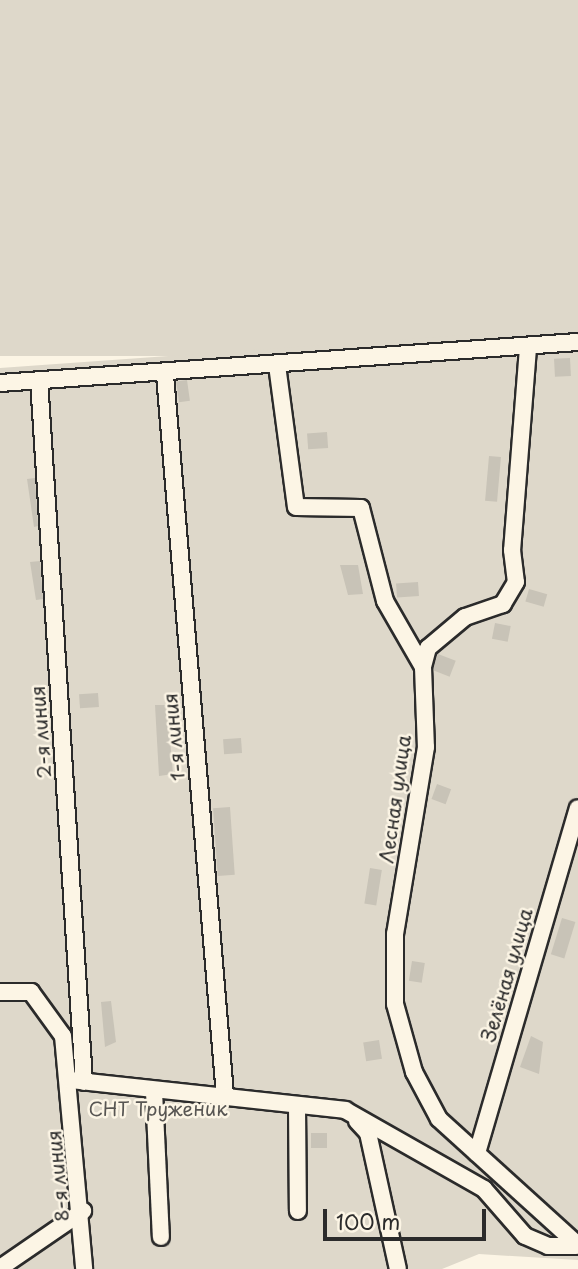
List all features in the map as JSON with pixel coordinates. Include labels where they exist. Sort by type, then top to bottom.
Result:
[{"type":"street","points":[[0,383],[165,376],[578,342]]},
{"type":"street","points":[[423,667],[428,648],[465,617],[503,604],[516,582],[512,550],[528,348]]},
{"type":"street","points":[[277,365],[296,508],[362,508],[385,601],[423,667]]},
{"type":"street","name":"1-я линия","points":[[165,376],[225,1095]]},
{"type":"street","name":"2-я линия","points":[[39,380],[77,1081]]},
{"type":"street","name":"Лесная улица","points":[[423,667],[426,747],[395,934],[395,1004],[414,1072],[439,1119],[577,1245]]},
{"type":"street","name":"Зелёная улица","points":[[477,1153],[578,808]]},
{"type":"street","points":[[0,992],[31,992],[51,1012],[63,1036],[77,1081],[154,1091],[225,1095],[297,1107],[345,1110],[484,1189],[525,1236],[548,1246],[577,1245]]},
{"type":"street","name":"8-я линия","points":[[77,1081],[84,1269]]},
{"type":"street","points":[[154,1091],[161,1237]]},
{"type":"street","points":[[297,1107],[298,1211]]},
{"type":"street","points":[[345,1110],[368,1133],[398,1269]]},
{"type":"street","points":[[0,1268],[83,1211]]},
{"type":"green space","points":[[0,0],[578,0],[578,356],[0,356]]},
{"type":"green space","name":"СНТ Труженик","points":[[578,327],[578,1260],[479,1254],[442,1269],[0,1269],[0,368]]},
{"type":"building","points":[[570,358],[571,376],[555,377],[554,359]]},
{"type":"building","points":[[187,380],[190,401],[179,402],[176,382]]},
{"type":"building","points":[[327,432],[328,448],[308,449],[307,433]]},
{"type":"building","points":[[489,456],[501,457],[497,502],[485,501]]},
{"type":"building","points":[[35,478],[38,526],[34,527],[27,479]]},
{"type":"building","points":[[40,561],[43,599],[36,600],[30,562]]},
{"type":"building","points":[[340,565],[358,565],[363,594],[348,595]]},
{"type":"building","points":[[418,582],[419,596],[397,598],[396,584]]},
{"type":"building","points":[[529,589],[547,594],[544,607],[525,601]]},
{"type":"building","points":[[495,623],[511,626],[508,642],[492,639]]},
{"type":"building","points":[[438,654],[456,661],[450,677],[432,670]]},
{"type":"building","points":[[98,693],[99,707],[80,708],[79,694]]},
{"type":"building","points":[[155,705],[167,705],[173,774],[159,776]]},
{"type":"building","points":[[241,738],[242,753],[224,754],[223,739]]},
{"type":"building","points":[[437,784],[451,789],[446,804],[432,799]]},
{"type":"building","points":[[230,807],[235,875],[218,876],[213,808]]},
{"type":"building","points":[[370,868],[382,870],[376,905],[364,904]]},
{"type":"building","points":[[562,918],[575,922],[564,958],[551,954]]},
{"type":"building","points":[[412,961],[425,963],[422,983],[409,981]]},
{"type":"building","points":[[111,1001],[116,1042],[105,1047],[101,1002]]},
{"type":"building","points":[[531,1036],[543,1042],[539,1074],[520,1067]]},
{"type":"building","points":[[379,1040],[382,1059],[366,1061],[363,1043]]},
{"type":"building","points":[[311,1133],[327,1133],[327,1148],[311,1148]]}]
